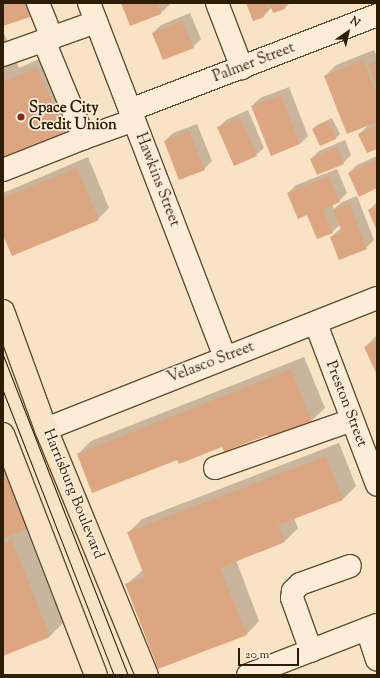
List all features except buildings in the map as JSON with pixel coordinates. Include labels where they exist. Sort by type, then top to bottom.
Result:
[{"type":"main road","name":"Harrisburg Boulevard","points":[[3,311],[46,429],[147,675]]},
{"type":"main road","points":[[4,441],[96,675]]},
{"type":"street","points":[[38,3],[48,39],[84,138]]},
{"type":"street","points":[[217,3],[242,68]]},
{"type":"street","points":[[3,55],[48,39],[92,12]]},
{"type":"street","name":"Hawkins Street","points":[[92,12],[225,357]]},
{"type":"street","name":"Palmer Street","points":[[3,170],[84,138],[132,115],[242,68],[377,15]]},
{"type":"street","name":"Velasco Street","points":[[46,429],[225,357],[316,324],[377,298]]},
{"type":"street","name":"Preston Street","points":[[316,324],[377,486]]},
{"type":"street","points":[[215,468],[352,420]]},
{"type":"street","points":[[311,651],[292,598],[293,591],[300,584],[350,566]]},
{"type":"street","points":[[248,675],[271,671],[311,651],[372,627],[377,659]]},
{"type":"tram line","points":[[3,355],[128,675]]},
{"type":"tram line","points":[[3,391],[114,675]]},
{"type":"place","name":"Space City Credit Union","points":[[21,117]]}]
